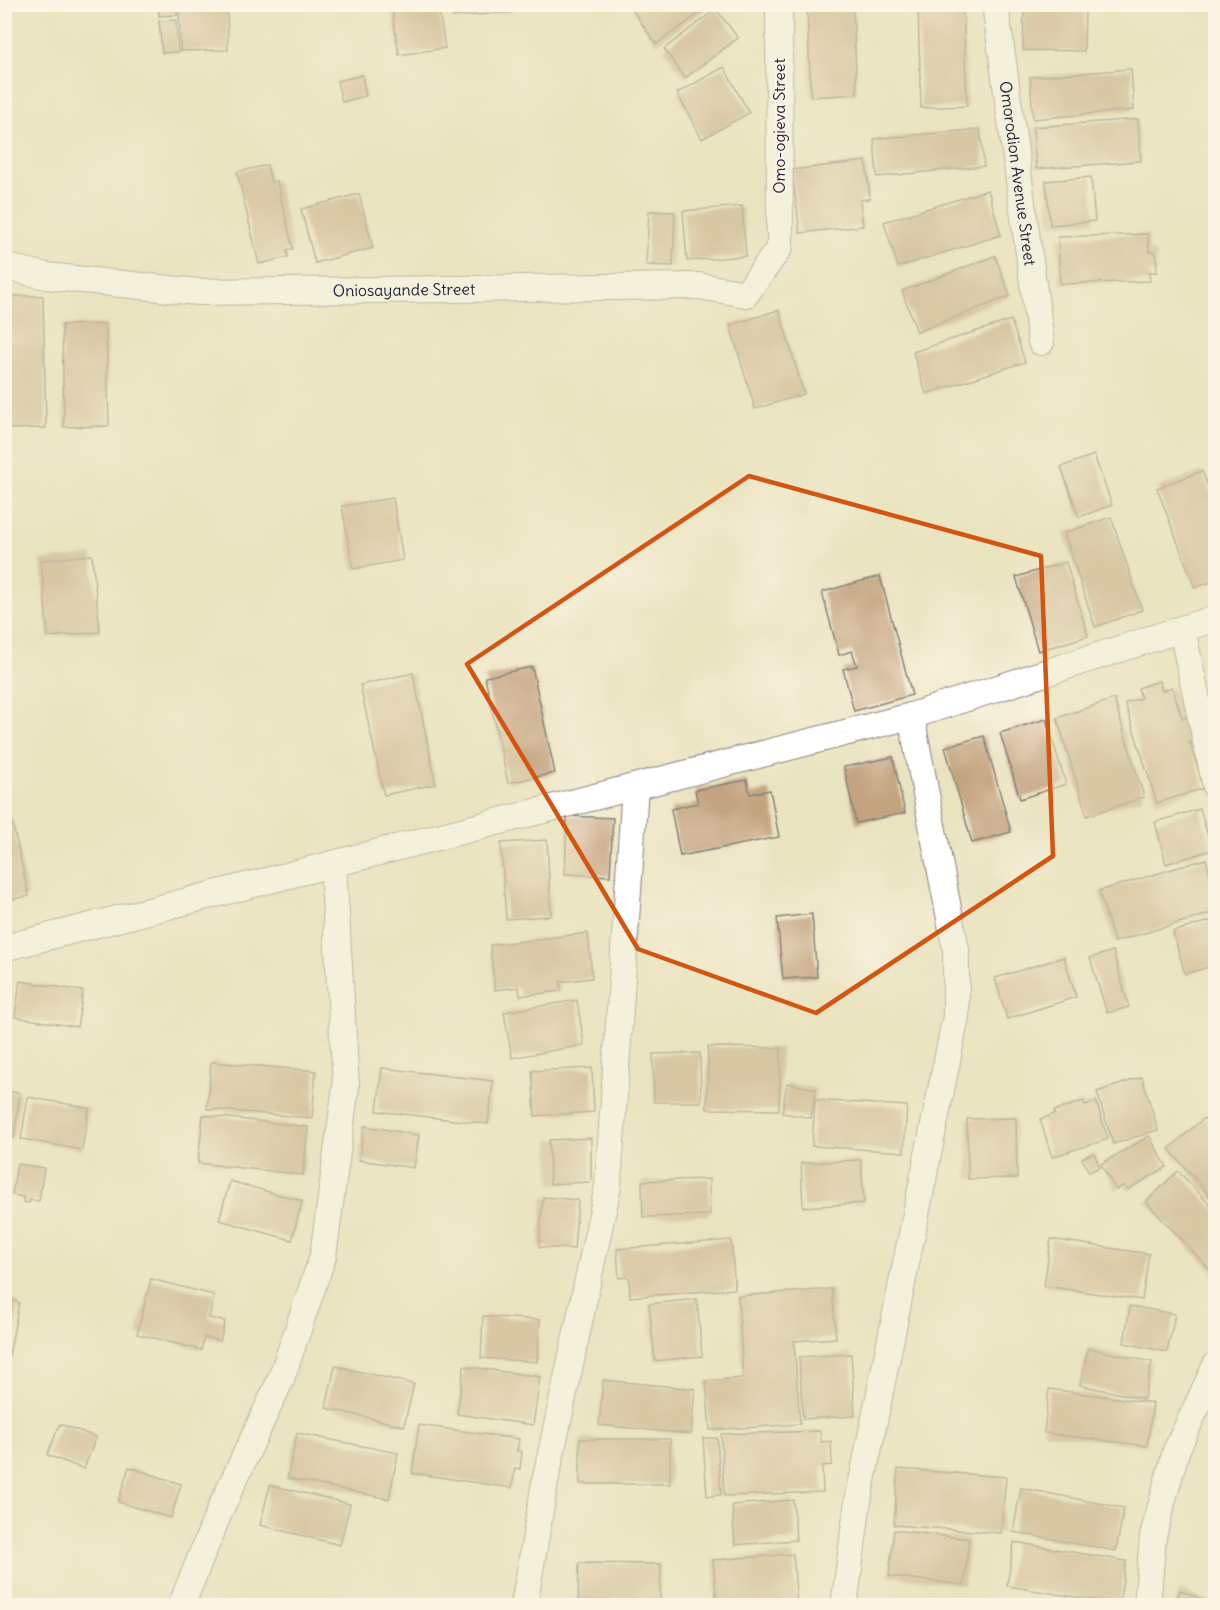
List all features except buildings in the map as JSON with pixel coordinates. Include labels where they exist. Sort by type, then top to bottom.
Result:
[{"type":"street","name":"Omo-ogieva Street","points":[[779,4],[780,248]]},
{"type":"street","name":"Omorodion Avenue Street","points":[[995,4],[1041,342]]},
{"type":"street","name":"Oniosayande Street","points":[[4,266],[46,276],[198,292],[699,286],[747,294],[780,248]]},
{"type":"street","points":[[4,948],[911,716],[1215,618]]},
{"type":"street","points":[[1182,630],[1215,787]]},
{"type":"street","points":[[844,1605],[858,1501],[956,1016],[956,950],[911,716]]},
{"type":"street","points":[[524,1605],[545,1482],[608,1186],[635,787]]},
{"type":"street","points":[[182,1605],[220,1510],[281,1379],[323,1256],[346,1086],[333,864]]},
{"type":"street","points":[[1147,1605],[1153,1536],[1176,1451],[1215,1365]]},
{"type":"highlighted area","points":[[749,476],[1041,556],[1053,856],[816,1013],[638,949],[467,664]]}]
